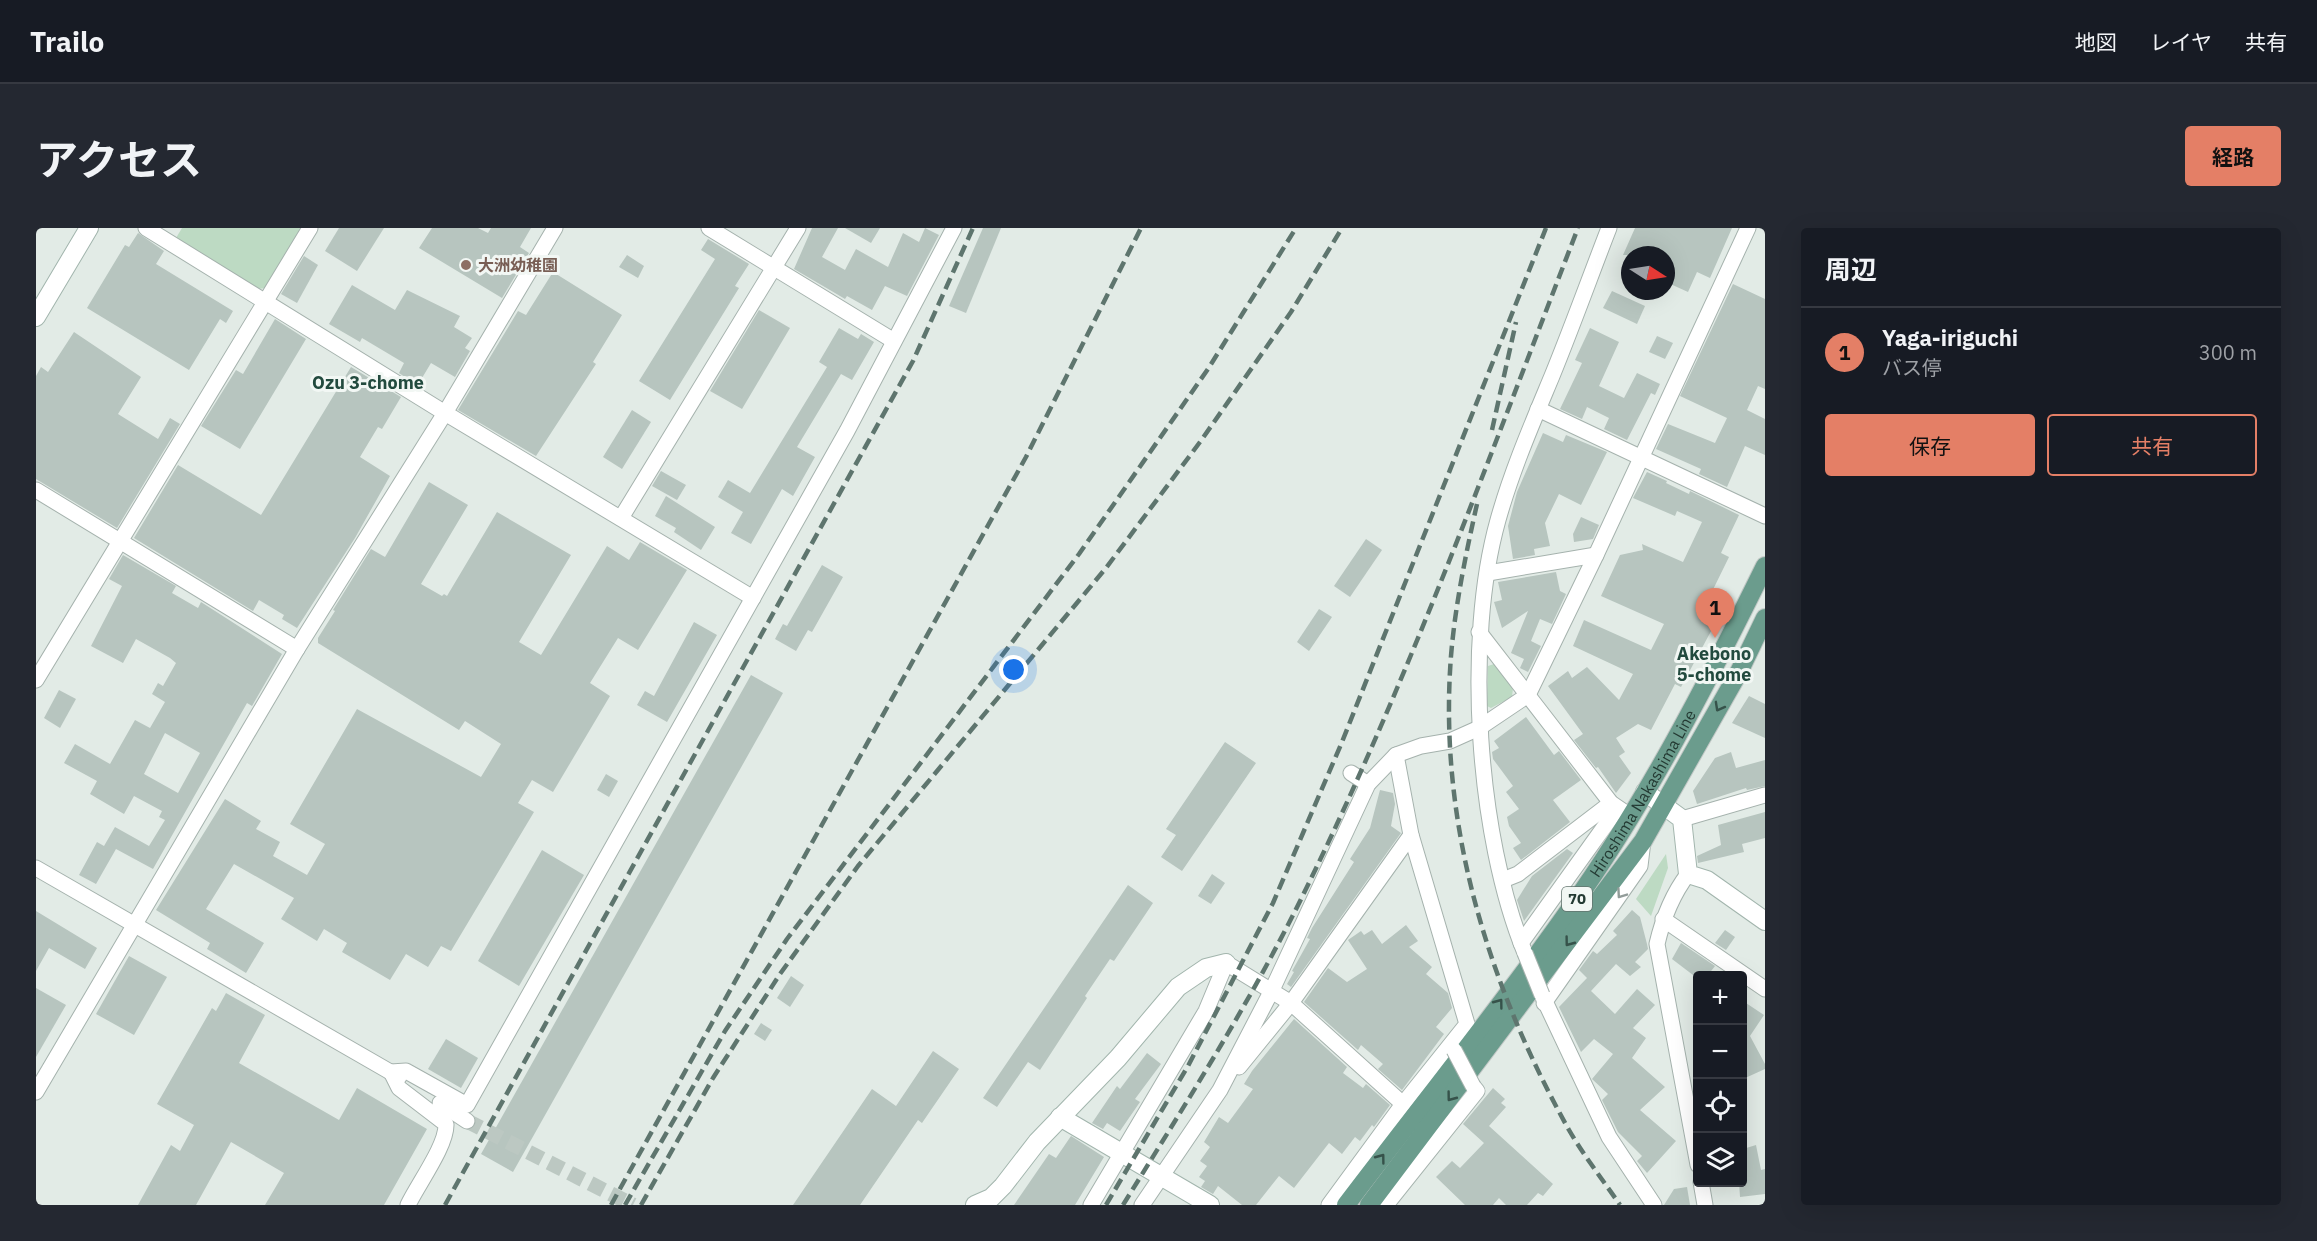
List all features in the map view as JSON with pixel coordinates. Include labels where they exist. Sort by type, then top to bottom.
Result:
[{"type":"main road","name":"Hiroshima Nakashima Line","points":[[1346,1205],[1571,908],[1620,809],[1645,792],[1719,661],[1765,566]]},
{"type":"main road","name":"Hiroshima Nakashima Line","points":[[1369,1205],[1643,842],[1738,672],[1765,618]]},
{"type":"street","points":[[36,316],[89,228]]},
{"type":"street","points":[[146,228],[445,413],[753,598]]},
{"type":"street","points":[[36,680],[310,228]]},
{"type":"street","points":[[36,1092],[297,648],[445,413],[555,228]]},
{"type":"street","points":[[709,228],[894,341]]},
{"type":"street","points":[[621,518],[798,228]]},
{"type":"street","points":[[391,1072],[406,1071],[467,1105],[753,598],[954,228]]},
{"type":"street","points":[[1609,228],[1512,473],[1497,523],[1479,632],[1479,728],[1491,821],[1503,880],[1523,948],[1543,999],[1609,1137],[1654,1205]]},
{"type":"street","points":[[1220,1090],[1272,990],[1368,784],[1396,755],[1421,746],[1450,741],[1479,728],[1528,695],[1596,555],[1748,228]]},
{"type":"street","points":[[1538,409],[1765,516]]},
{"type":"street","points":[[36,490],[297,648]]},
{"type":"street","points":[[1488,573],[1596,555]]},
{"type":"street","points":[[1479,632],[1620,809]]},
{"type":"street","points":[[1329,1205],[1403,1104],[1452,1048],[1467,1024],[1411,835],[1396,755]]},
{"type":"street","points":[[1351,773],[1368,784]]},
{"type":"street","points":[[1645,792],[1682,819],[1688,874],[1676,890],[1663,919],[1657,944],[1693,1138]]},
{"type":"street","points":[[1682,819],[1765,795]]},
{"type":"street","points":[[1503,880],[1518,874],[1620,809]]},
{"type":"street","points":[[1523,948],[1620,809]]},
{"type":"street","points":[[1142,1205],[1220,1090],[1291,1004],[1411,835]]},
{"type":"street","points":[[1543,999],[1640,866],[1643,842]]},
{"type":"street","points":[[36,868],[391,1072],[468,1121]]},
{"type":"street","points":[[1688,874],[1707,879],[1765,921]]},
{"type":"street","points":[[1663,919],[1765,989]]},
{"type":"street","points":[[1091,1205],[1206,1011],[1226,963]]},
{"type":"street","points":[[975,1205],[991,1198],[1003,1186],[1060,1117],[1118,1058],[1186,980],[1206,968],[1226,963],[1291,1004],[1403,1104]]},
{"type":"street","points":[[1386,1205],[1475,1088],[1452,1048]]},
{"type":"street","points":[[391,1072],[399,1088],[446,1124],[446,1132],[433,1160],[408,1205]]},
{"type":"street","points":[[1060,1117],[1210,1205]]},
{"type":"street","points":[[996,1205],[1003,1186]]},
{"type":"street","points":[[1702,1187],[1705,1205]]},
{"type":"green space","points":[[182,228],[303,228],[267,288],[257,289],[176,238]]},
{"type":"green space","points":[[1494,664],[1513,688],[1512,697],[1491,708],[1487,706],[1488,666]]},
{"type":"green space","points":[[1666,854],[1668,868],[1651,916],[1636,899]]},
{"type":"building","points":[[339,228],[384,228],[357,271],[325,251]]},
{"type":"building","points":[[432,228],[478,228],[488,233],[491,228],[531,228],[520,247],[529,253],[502,298],[419,248]]},
{"type":"building","points":[[812,228],[838,228],[822,257],[845,270],[856,249],[888,267],[903,233],[919,242],[925,228],[939,235],[907,296],[885,286],[872,310],[847,296],[845,299],[794,269]]},
{"type":"building","points":[[845,228],[880,228],[871,243]]},
{"type":"building","points":[[983,228],[1001,228],[966,313],[949,306]]},
{"type":"building","points":[[1635,228],[1732,228],[1710,278],[1697,272],[1688,292],[1675,286],[1675,246],[1627,246]]},
{"type":"building","points":[[138,233],[164,251],[156,264],[233,311],[226,323],[220,319],[189,370],[87,308],[125,245],[129,247]]},
{"type":"building","points":[[708,239],[749,264],[735,286],[739,288],[670,400],[639,381],[715,259],[701,250]]},
{"type":"building","points":[[627,255],[644,266],[638,278],[619,267]]},
{"type":"building","points":[[304,256],[318,265],[297,303],[281,294]]},
{"type":"building","points":[[553,272],[622,315],[593,362],[596,364],[536,456],[458,410],[518,311],[526,315]]},
{"type":"building","points":[[1733,284],[1765,299],[1765,389],[1758,386],[1747,410],[1765,419],[1765,455],[1745,446],[1727,487],[1699,474],[1701,469],[1656,449],[1668,424],[1715,443],[1727,418],[1680,396]]},
{"type":"building","points":[[352,285],[395,310],[407,290],[460,316],[454,327],[472,338],[465,348],[470,351],[455,377],[431,363],[419,383],[411,381],[399,373],[404,363],[362,338],[360,342],[329,324]]},
{"type":"building","points":[[1612,291],[1621,295],[1621,300],[1632,300],[1645,306],[1637,324],[1603,308]]},
{"type":"building","points":[[759,310],[790,328],[742,409],[710,391]]},
{"type":"building","points":[[275,319],[306,339],[240,449],[201,426],[236,370],[243,374]]},
{"type":"building","points":[[839,328],[858,339],[861,334],[874,342],[852,380],[841,374],[797,447],[815,457],[793,496],[782,489],[751,544],[731,533],[743,512],[718,497],[728,480],[750,493],[827,367],[819,362]]},
{"type":"building","points":[[1590,328],[1619,342],[1599,386],[1624,398],[1637,373],[1660,384],[1655,395],[1651,393],[1627,440],[1604,429],[1609,418],[1587,407],[1582,419],[1560,409],[1582,363],[1575,360]]},
{"type":"building","points":[[74,332],[141,377],[118,414],[158,439],[170,418],[180,424],[117,528],[36,479],[36,376],[41,367],[48,372]]},
{"type":"building","points":[[1657,336],[1673,343],[1665,359],[1649,352]]},
{"type":"building","points":[[351,367],[401,397],[382,429],[378,427],[360,457],[390,476],[355,538],[297,628],[282,619],[284,615],[259,600],[253,611],[134,538],[178,465],[261,515]]},
{"type":"building","points":[[632,410],[651,422],[622,469],[603,457]]},
{"type":"building","points":[[1543,433],[1563,442],[1566,435],[1607,452],[1581,505],[1559,494],[1545,523],[1550,546],[1534,549],[1535,555],[1513,559],[1508,526],[1517,492]]},
{"type":"building","points":[[661,471],[686,485],[677,500],[652,486]]},
{"type":"building","points":[[1647,472],[1689,494],[1690,491],[1739,515],[1721,553],[1729,557],[1702,612],[1717,620],[1681,687],[1675,684],[1651,730],[1638,724],[1616,738],[1625,752],[1619,756],[1631,773],[1616,793],[1598,767],[1596,768],[1574,740],[1583,734],[1548,686],[1568,671],[1572,678],[1587,667],[1619,700],[1633,674],[1573,646],[1584,620],[1651,650],[1664,624],[1601,596],[1620,555],[1643,550],[1642,544],[1683,562],[1702,522],[1677,511],[1675,516],[1633,498]]},
{"type":"building","points":[[429,482],[468,505],[421,584],[442,596],[444,594],[447,596],[497,512],[571,555],[519,642],[541,655],[607,546],[629,560],[640,542],[687,570],[638,650],[618,638],[590,683],[610,696],[553,792],[532,780],[518,803],[534,812],[451,951],[441,946],[428,967],[406,954],[390,980],[342,952],[347,943],[324,929],[317,941],[281,919],[294,898],[234,864],[206,909],[264,943],[246,973],[207,949],[210,943],[156,910],[225,799],[261,821],[256,829],[280,842],[273,856],[307,875],[325,844],[290,824],[357,709],[481,777],[501,744],[465,721],[459,730],[318,643],[318,638],[335,611],[333,610],[371,549],[385,557]]},
{"type":"building","points":[[666,496],[715,527],[701,550],[674,532],[676,528],[655,516]]},
{"type":"building","points":[[1581,517],[1599,525],[1593,539],[1574,542],[1573,534]]},
{"type":"building","points":[[1366,539],[1382,550],[1350,597],[1334,586]]},
{"type":"building","points":[[123,555],[176,586],[172,593],[198,608],[201,602],[282,654],[252,706],[247,703],[153,869],[116,849],[96,884],[79,875],[97,842],[104,846],[115,827],[149,846],[165,820],[159,817],[162,811],[134,796],[124,814],[90,794],[97,781],[64,763],[75,744],[110,764],[135,720],[150,728],[165,702],[152,694],[158,683],[163,686],[176,663],[136,639],[123,663],[91,646],[122,586],[109,579]],"holes":[[[165,733],[200,753],[178,793],[144,774]]]},
{"type":"building","points":[[822,565],[843,577],[812,632],[808,630],[796,651],[775,639],[783,624],[787,626]]},
{"type":"building","points":[[1556,572],[1560,591],[1566,594],[1552,624],[1540,619],[1531,641],[1541,646],[1528,672],[1520,668],[1524,659],[1511,653],[1528,611],[1502,628],[1494,602],[1502,600],[1498,582]]},
{"type":"building","points":[[1319,609],[1332,617],[1309,651],[1297,642]]},
{"type":"building","points":[[694,622],[717,635],[667,722],[637,705],[645,691],[654,696]]},
{"type":"building","points":[[751,675],[783,693],[513,1172],[481,1154]]},
{"type":"building","points":[[59,690],[76,699],[60,728],[44,718]]},
{"type":"building","points":[[1749,696],[1765,704],[1765,738],[1732,723]]},
{"type":"building","points":[[1526,717],[1554,755],[1559,751],[1581,780],[1553,800],[1570,822],[1521,860],[1513,848],[1521,843],[1509,826],[1507,817],[1519,809],[1506,792],[1513,786],[1493,759],[1492,752],[1499,748],[1494,741]]},
{"type":"building","points":[[1225,742],[1256,763],[1182,871],[1161,857],[1176,835],[1166,829]]},
{"type":"building","points":[[1731,752],[1736,768],[1765,760],[1765,786],[1747,790],[1746,788],[1697,804],[1693,791],[1715,758]]},
{"type":"building","points":[[606,774],[618,781],[609,797],[597,790]]},
{"type":"building","points":[[1380,790],[1393,793],[1395,804],[1391,826],[1401,833],[1291,987],[1287,984],[1310,939],[1307,938],[1354,862],[1350,859],[1370,828]]},
{"type":"building","points":[[1765,812],[1765,838],[1742,844],[1744,852],[1698,863],[1697,856],[1721,845],[1718,825]]},
{"type":"building","points":[[1567,849],[1573,853],[1524,921],[1517,900],[1532,876]]},
{"type":"building","points":[[542,850],[584,875],[519,986],[478,961]]},
{"type":"building","points":[[1212,874],[1225,883],[1211,904],[1198,896]]},
{"type":"building","points":[[1128,885],[1153,903],[1114,961],[1110,959],[1040,1070],[1028,1062],[997,1107],[983,1098]]},
{"type":"building","points":[[1632,910],[1640,917],[1648,949],[1635,962],[1641,967],[1630,976],[1616,964],[1591,991],[1615,1014],[1637,989],[1655,1005],[1633,1028],[1646,1038],[1632,1058],[1665,1087],[1640,1110],[1676,1141],[1647,1173],[1637,1161],[1642,1156],[1618,1132],[1602,1100],[1608,1094],[1592,1079],[1613,1054],[1594,1039],[1581,1052],[1559,1007],[1587,978],[1579,970],[1593,951],[1597,954],[1617,935],[1613,931]]},
{"type":"building","points":[[36,911],[97,948],[85,969],[49,948],[36,971]]},
{"type":"building","points":[[1406,925],[1418,941],[1409,947],[1432,967],[1426,974],[1448,993],[1452,1008],[1436,1027],[1444,1034],[1402,1090],[1378,1069],[1383,1064],[1361,1045],[1358,1050],[1304,1002],[1328,968],[1347,982],[1367,969],[1348,940],[1361,931],[1364,935],[1372,930],[1382,944]]},
{"type":"building","points":[[1725,930],[1735,937],[1726,950],[1715,943]]},
{"type":"building","points":[[1681,943],[1715,966],[1711,971],[1693,971],[1693,975],[1672,959]]},
{"type":"building","points":[[129,956],[167,977],[134,1035],[96,1014]]},
{"type":"building","points":[[791,976],[804,985],[790,1007],[777,998]]},
{"type":"building","points":[[36,988],[66,1005],[36,1057]]},
{"type":"building","points":[[226,993],[265,1015],[239,1063],[339,1120],[357,1088],[427,1129],[384,1205],[265,1205],[284,1173],[231,1142],[196,1205],[138,1205],[171,1145],[180,1151],[194,1125],[157,1104],[212,1008],[216,1011]]},
{"type":"building","points":[[1747,1004],[1764,1015],[1750,1036],[1765,1064],[1765,1069],[1747,1077]]},
{"type":"building","points":[[1294,1019],[1347,1067],[1343,1073],[1363,1088],[1366,1084],[1390,1105],[1374,1127],[1372,1125],[1360,1141],[1355,1137],[1342,1154],[1329,1143],[1294,1188],[1279,1176],[1256,1205],[1242,1205],[1218,1186],[1213,1194],[1201,1187],[1205,1181],[1199,1177],[1207,1166],[1200,1161],[1210,1147],[1204,1142],[1219,1117],[1228,1123],[1253,1089],[1244,1084]]},
{"type":"building","points":[[761,1023],[772,1030],[765,1041],[754,1034]]},
{"type":"building","points":[[446,1039],[478,1058],[461,1088],[428,1069]]},
{"type":"building","points":[[933,1051],[959,1069],[922,1123],[918,1120],[860,1205],[793,1205],[872,1089],[896,1106]]},
{"type":"building","points":[[1147,1053],[1161,1064],[1135,1099],[1140,1102],[1120,1131],[1107,1123],[1103,1129],[1092,1123],[1117,1086],[1120,1089]]},
{"type":"building","points":[[1493,1088],[1505,1099],[1501,1103],[1506,1107],[1489,1126],[1553,1184],[1543,1196],[1538,1193],[1527,1205],[1506,1205],[1499,1198],[1493,1205],[1465,1205],[1436,1177],[1452,1161],[1460,1168],[1484,1143],[1463,1124]]},
{"type":"building","points":[[1071,1136],[1104,1157],[1075,1205],[1014,1205],[1049,1154],[1056,1158]]},
{"type":"building","points":[[1756,1145],[1761,1170],[1765,1169],[1765,1194],[1740,1197],[1739,1187],[1747,1187],[1747,1148]]},
{"type":"building","points":[[1687,1187],[1690,1205],[1664,1205],[1674,1189]]},
{"type":"tunnel","points":[[467,1121],[633,1205]]},
{"type":"railway","points":[[445,1205],[913,361],[973,228]]},
{"type":"railway","points":[[611,1205],[1026,457],[1141,228]]},
{"type":"railway","points":[[625,1205],[725,1031],[787,939],[1079,554],[1208,369],[1296,228]]},
{"type":"railway","points":[[641,1205],[713,1078],[780,974],[858,866],[1106,568],[1200,442],[1291,312],[1342,228]]},
{"type":"railway","points":[[1106,1205],[1188,1066],[1273,903],[1342,742],[1546,228]]},
{"type":"railway","points":[[1123,1205],[1217,1052],[1261,975],[1342,814],[1448,565],[1578,228]]},
{"type":"railway","points":[[1492,430],[1516,322]]},
{"type":"railway","points":[[1477,504],[1458,599],[1451,656],[1449,718],[1453,780],[1461,841],[1475,901],[1493,960],[1515,1018],[1540,1075],[1569,1130],[1620,1205]]},
{"type":"place","name":"大洲幼稚園","points":[[466,265]]},
{"type":"place","name":"Yaga-iriguchi","points":[[1715,638]]},
{"type":"district","name":"Ozu 3-chome","points":[[368,383]]},
{"type":"district","name":"Akebono 5-chome","points":[[1714,664]]}]
